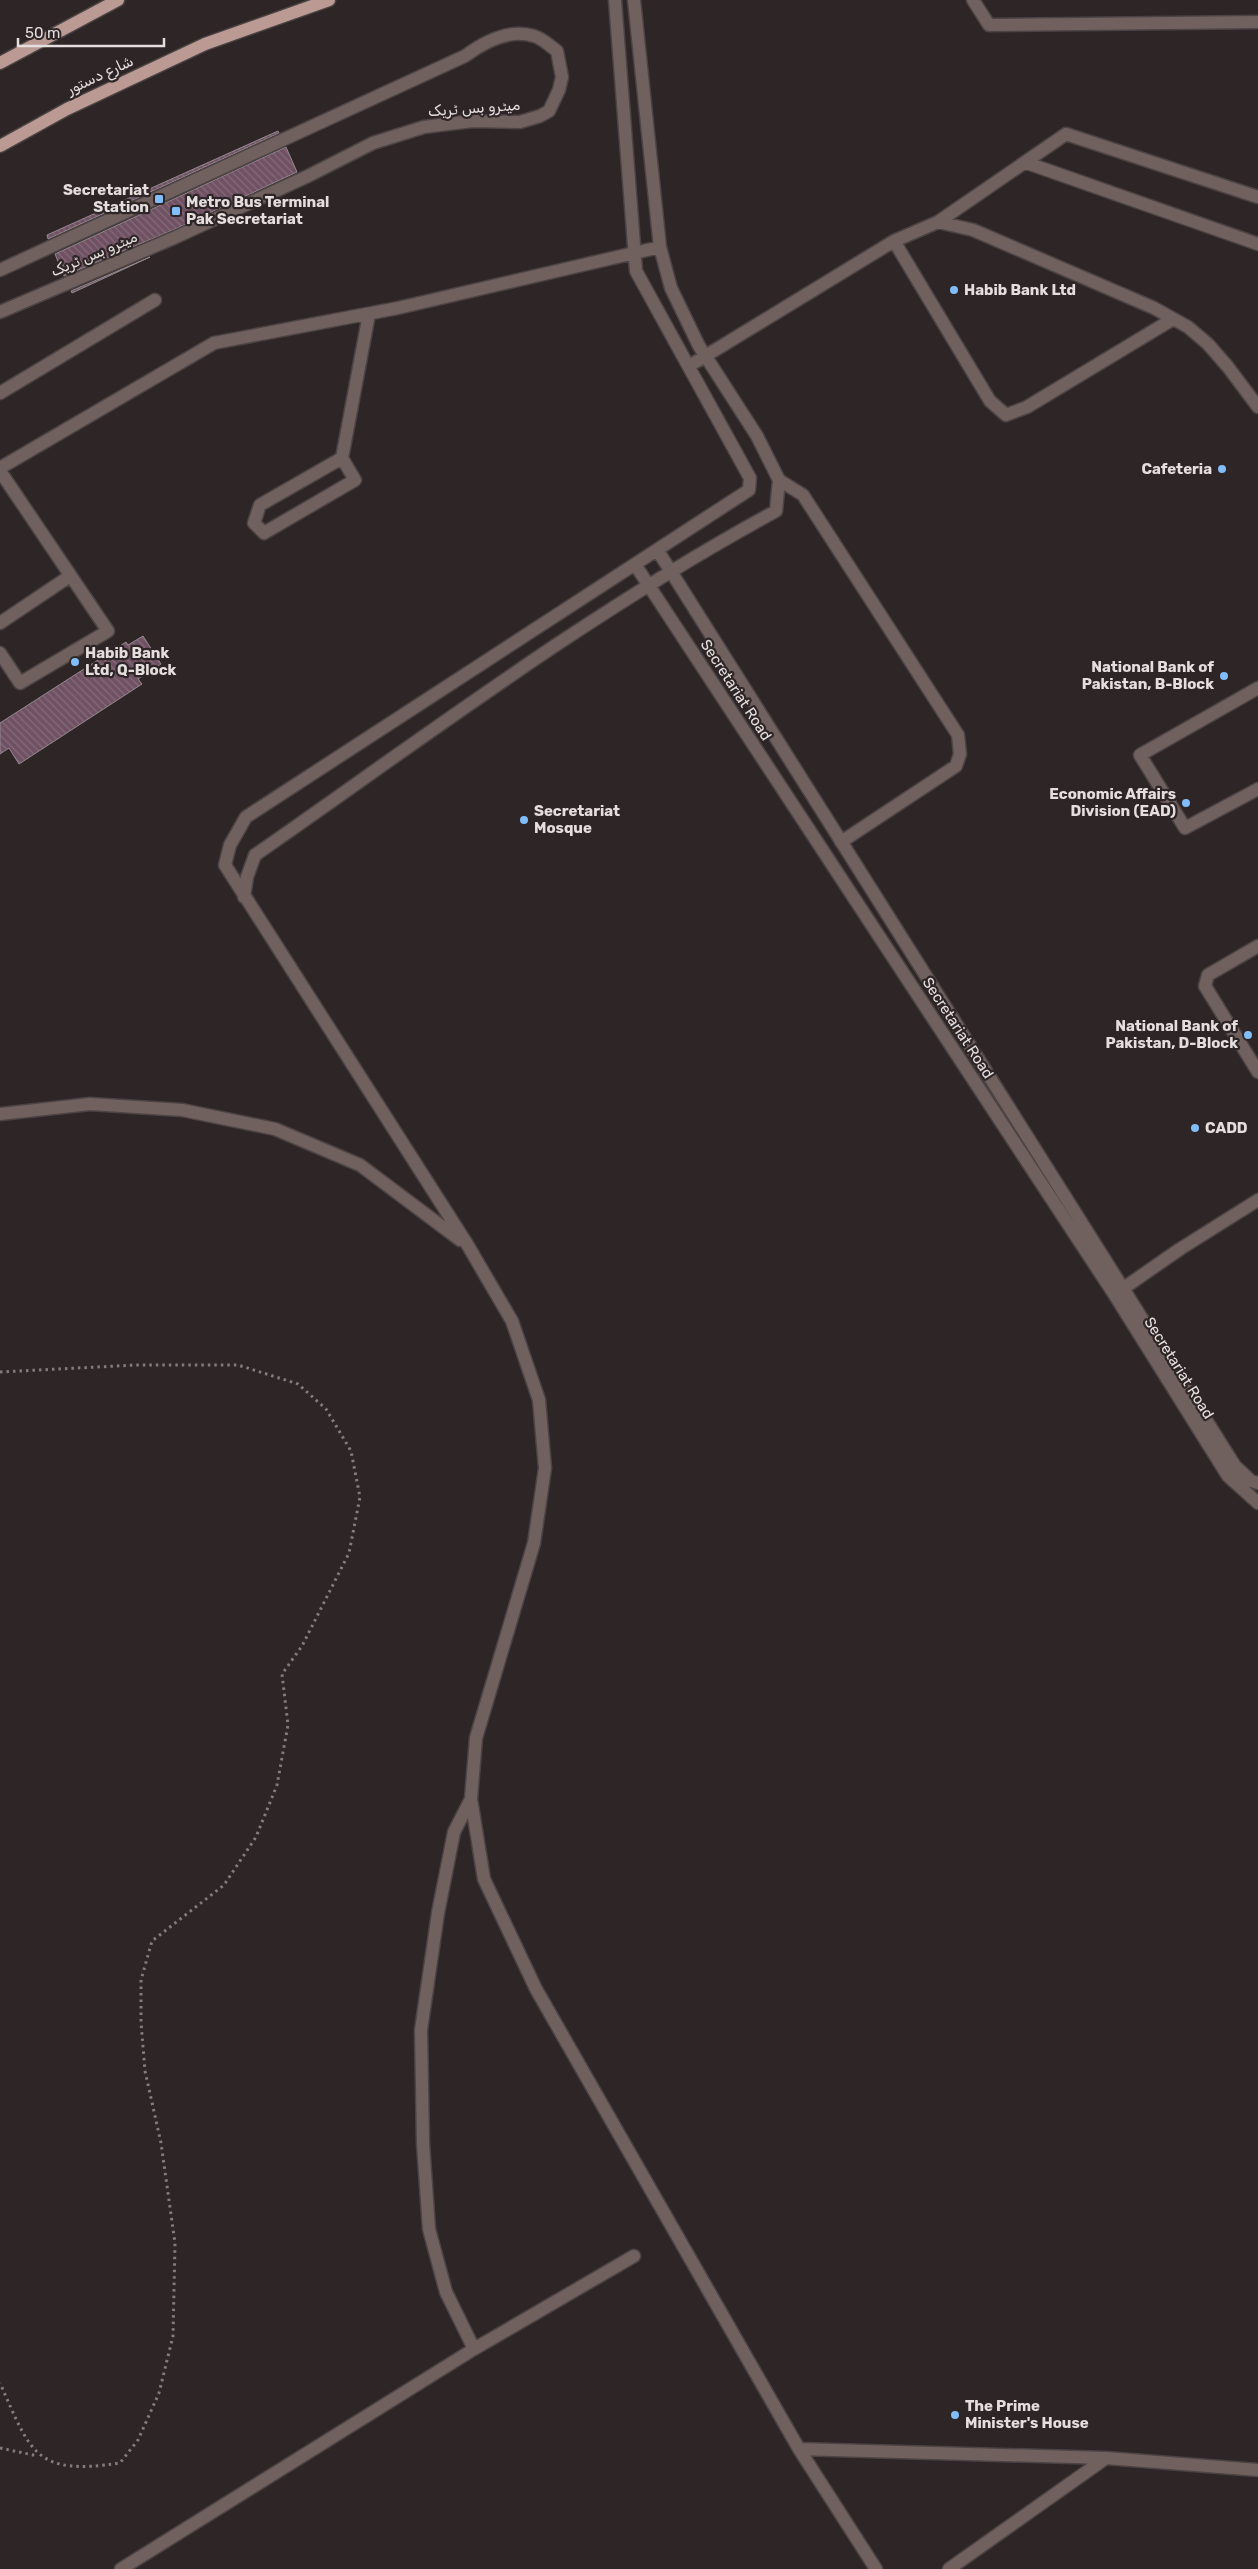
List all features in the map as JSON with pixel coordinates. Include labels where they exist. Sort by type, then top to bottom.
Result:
[{"type":"main road","points":[[0,63],[118,0]]},
{"type":"main road","name":"شارع دستور","points":[[0,146],[67,109],[206,44],[330,0]]},
{"type":"street","points":[[615,0],[636,271],[750,478],[749,490],[658,552],[246,817],[230,845],[225,865],[467,1244],[512,1321],[539,1400],[545,1468],[534,1543],[476,1738],[471,1799],[484,1879],[536,1989],[799,2449],[876,2569]]},
{"type":"street","points":[[244,897],[247,877],[255,855],[607,610],[670,571],[776,511],[779,480],[758,436],[704,354],[671,288],[660,247],[634,0]]},
{"type":"street","points":[[973,0],[989,25],[1258,22]]},
{"type":"street","name":"میٹرو بس ٹریک","points":[[0,270],[465,56],[482,44],[506,35],[535,36],[557,51],[562,77],[559,90],[549,110],[540,116],[520,122],[472,121],[424,127],[373,143],[308,176],[176,237],[0,312]]},
{"type":"street","points":[[688,366],[704,354],[894,241],[938,222],[1028,163],[1066,134],[1258,197]]},
{"type":"street","points":[[1028,163],[1258,244]]},
{"type":"street","points":[[938,222],[973,230],[1154,308],[1173,318],[1188,327],[1208,344],[1258,407]]},
{"type":"street","points":[[894,241],[990,400],[1006,415],[1028,407],[1173,318]]},
{"type":"street","points":[[0,653],[20,684],[108,631],[0,469],[214,343],[369,314],[635,251],[660,247]]},
{"type":"street","points":[[0,392],[155,300]]},
{"type":"street","points":[[342,458],[260,505],[254,522],[264,533],[355,480],[342,458],[369,314]]},
{"type":"street","points":[[779,480],[804,495],[958,735],[960,754],[956,766],[841,842]]},
{"type":"street","name":"Secretariat Road","points":[[658,552],[841,842],[1119,1291],[1228,1476],[1258,1503]]},
{"type":"street","name":"Secretariat Road","points":[[636,566],[1235,1466],[1250,1481],[1258,1483]]},
{"type":"street","points":[[0,623],[70,576]]},
{"type":"street","points":[[1258,688],[1140,755],[1185,828],[1258,789]]},
{"type":"street","points":[[1258,946],[1208,975],[1205,986],[1258,1072]]},
{"type":"street","points":[[0,1114],[90,1104],[182,1110],[275,1129],[360,1166],[467,1244]]},
{"type":"street","points":[[1119,1291],[1258,1200]]},
{"type":"street","points":[[471,1799],[454,1832],[438,1913],[421,2030],[423,2143],[429,2229],[446,2292],[474,2349]]},
{"type":"street","points":[[121,2569],[474,2349],[634,2256]]},
{"type":"street","points":[[799,2449],[1106,2458],[1258,2470]]},
{"type":"street","points":[[949,2569],[1106,2458]]},
{"type":"path","points":[[0,1372],[136,1365],[238,1365],[298,1384],[326,1409],[351,1451],[360,1497],[349,1553],[302,1646],[282,1674],[288,1725],[277,1785],[256,1836],[224,1885],[152,1941],[141,1980],[141,2022],[145,2071],[162,2143],[175,2243],[173,2336],[159,2394],[138,2440],[120,2463],[90,2468],[60,2466],[39,2456],[0,2448]]},
{"type":"path","points":[[0,2383],[20,2428],[39,2456]]},
{"type":"building","points":[[278,131],[279,133],[48,239],[47,235]]},
{"type":"building","points":[[286,147],[297,172],[173,230],[64,276],[55,254]]},
{"type":"building","points":[[150,257],[72,293],[71,291]]},
{"type":"building","points":[[143,636],[161,664],[138,679],[142,684],[19,764],[9,748],[0,754],[0,723],[126,642],[128,645]]},
{"type":"place","name":"Secretariat Station","points":[[159,199]]},
{"type":"place","name":"Metro Bus Terminal Pak Secretariat","points":[[176,211]]},
{"type":"place","name":"Habib Bank Ltd","points":[[954,290]]},
{"type":"place","name":"Cafeteria","points":[[1222,469]]},
{"type":"place","name":"Habib Bank Ltd, Q-Block","points":[[75,662]]},
{"type":"place","name":"National Bank of Pakistan, B-Block","points":[[1224,676]]},
{"type":"place","name":"Economic Affairs Division (EAD)","points":[[1186,803]]},
{"type":"place","name":"Secretariat Mosque","points":[[524,820]]},
{"type":"place","name":"National Bank of Pakistan, D-Block","points":[[1248,1035]]},
{"type":"place","name":"CADD","points":[[1195,1128]]},
{"type":"place","name":"The Prime Minister's House","points":[[955,2415]]}]
